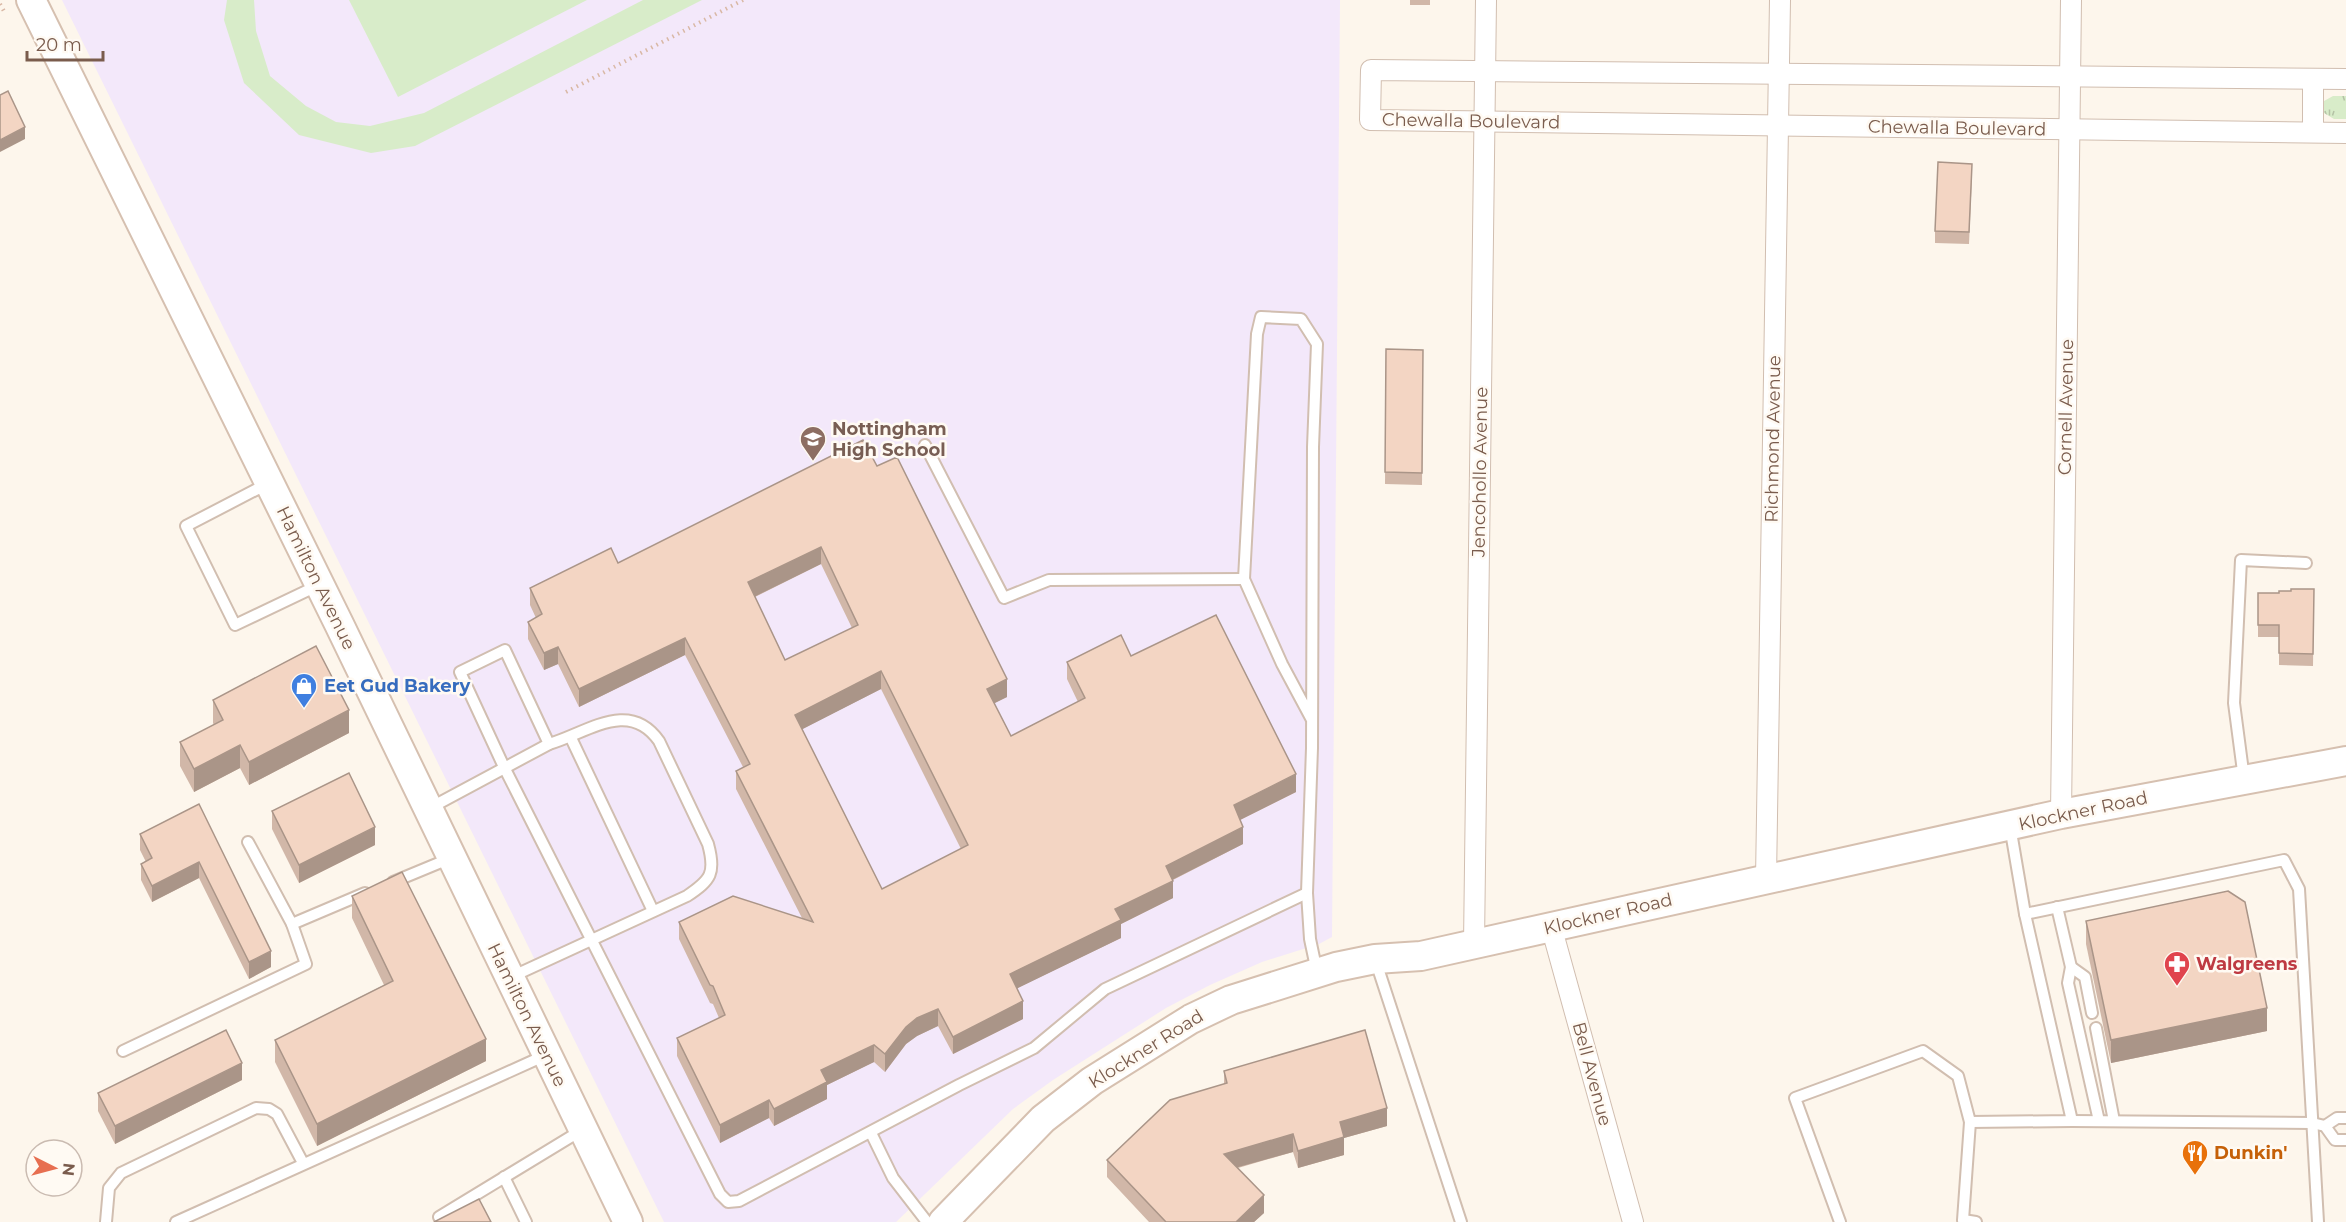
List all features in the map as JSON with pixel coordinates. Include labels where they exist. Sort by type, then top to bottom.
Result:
[{"type":"main road","name":"Hamilton Avenue","points":[[31,0],[319,585],[628,1222]]},
{"type":"main road","name":"Klockner Road","points":[[943,1222],[1043,1119],[1092,1081],[1156,1039],[1231,1000],[1317,972],[1375,959],[1421,956],[2061,814],[2346,761]]},
{"type":"street","name":"Jencohollo Avenue","points":[[1474,944],[1486,0]]},
{"type":"street","name":"Richmond Avenue","points":[[1766,879],[1780,125],[1780,0]]},
{"type":"street","name":"Cornell Avenue","points":[[2061,814],[2071,0]]},
{"type":"street","name":"Chewalla Boulevard","points":[[2346,79],[1371,70],[1370,120],[2346,133]]},
{"type":"street","points":[[2313,79],[2313,132]]},
{"type":"street","name":"Bell Avenue","points":[[1551,927],[1633,1222]]},
{"type":"lane","points":[[1312,720],[1282,664],[1244,579],[1257,334],[1262,317],[1301,319],[1317,344],[1313,447],[1312,720],[1307,893],[1310,939],[1317,972]]},
{"type":"lane","points":[[925,445],[1004,598],[1049,580],[1244,579]]},
{"type":"lane","points":[[269,483],[186,526],[235,624],[319,585]]},
{"type":"lane","points":[[2244,779],[2234,703],[2241,560],[2306,563]]},
{"type":"lane","points":[[549,744],[505,650],[460,672],[504,768],[720,1194],[728,1202],[739,1201],[1034,1048],[1105,989],[1307,893]]},
{"type":"lane","points":[[428,809],[549,744],[571,738],[603,722],[622,720],[636,722],[650,728],[659,741],[708,844],[712,860],[711,874],[702,886],[687,896],[509,978]]},
{"type":"lane","points":[[571,738],[653,911]]},
{"type":"lane","points":[[2010,826],[2025,914],[2072,1120]]},
{"type":"lane","points":[[123,1051],[306,964],[292,924],[248,842]]},
{"type":"lane","points":[[292,924],[451,858]]},
{"type":"lane","points":[[2025,914],[2284,860],[2299,889],[2318,1222]]},
{"type":"lane","points":[[2057,907],[2071,967],[2068,983],[2099,1121]]},
{"type":"lane","points":[[1375,959],[1461,1222]]},
{"type":"lane","points":[[2071,967],[2085,977],[2092,1012]]},
{"type":"lane","points":[[2096,1028],[2114,1121]]},
{"type":"lane","points":[[1840,1222],[1795,1098],[1923,1051],[1958,1076],[1970,1122],[1961,1221],[1976,1222]]},
{"type":"lane","points":[[176,1222],[546,1054]]},
{"type":"lane","points":[[106,1222],[109,1188],[120,1173],[256,1108],[269,1109],[277,1114],[303,1163]]},
{"type":"lane","points":[[2325,1126],[2337,1118],[2346,1118]]},
{"type":"lane","points":[[1970,1122],[2072,1120],[2312,1123],[2325,1126],[2335,1140],[2346,1140]]},
{"type":"lane","points":[[439,1217],[583,1130]]},
{"type":"lane","points":[[871,1133],[893,1178],[927,1222]]},
{"type":"lane","points":[[504,1177],[526,1222]]},
{"type":"path","points":[[566,92],[743,0]]},
{"type":"shaded area","name":"Nottingham High School","points":[[62,0],[1340,0],[1332,937],[1319,944],[1262,962],[1210,985],[1166,1008],[1053,1080],[1013,1109],[896,1222],[664,1222]]},
{"type":"green space","points":[[227,0],[254,0],[256,31],[270,76],[306,106],[336,122],[370,126],[424,113],[643,0],[702,0],[415,146],[371,153],[299,135],[244,83],[224,20]]},
{"type":"green space","points":[[349,0],[587,0],[398,97]]},
{"type":"green space","points":[[2333,96],[2346,96],[2346,119],[2334,119],[2324,113],[2324,101]]},
{"type":"building","points":[[8,91],[25,127],[0,140],[0,95]]},
{"type":"building","points":[[1938,162],[1972,164],[1969,232],[1935,231]]},
{"type":"building","points":[[1386,349],[1423,350],[1422,473],[1385,472]]},
{"type":"building","points":[[863,440],[877,466],[897,457],[1007,679],[987,689],[1011,736],[1085,698],[1067,662],[1121,635],[1131,656],[1216,615],[1296,774],[1234,805],[1243,827],[1166,866],[1173,881],[1115,909],[1121,920],[1010,974],[1023,1001],[953,1037],[938,1009],[917,1018],[906,1027],[885,1054],[874,1045],[821,1070],[827,1082],[774,1109],[769,1100],[720,1125],[677,1038],[725,1015],[713,986],[710,985],[679,922],[733,896],[813,922],[736,771],[750,764],[685,638],[579,689],[558,647],[544,653],[528,622],[542,614],[530,588],[611,548],[618,563]],"holes":[[[821,547],[858,625],[785,660],[748,582]],[[881,671],[968,845],[882,889],[795,715]]]},
{"type":"building","points":[[2291,589],[2314,589],[2313,654],[2279,653],[2279,625],[2258,625],[2258,593],[2279,593],[2279,591],[2291,591]]},
{"type":"building","points":[[316,646],[349,710],[249,762],[240,745],[194,769],[180,742],[223,720],[213,700]]},
{"type":"building","points":[[349,773],[375,827],[299,865],[272,811]]},
{"type":"building","points":[[199,804],[271,951],[249,962],[199,862],[152,886],[141,864],[152,858],[140,834]]},
{"type":"building","points":[[402,872],[486,1039],[317,1124],[275,1040],[393,981],[352,896]]},
{"type":"building","name":"Walgreens","points":[[2228,891],[2245,902],[2267,1008],[2111,1040],[2086,921]]},
{"type":"building","points":[[226,1030],[242,1063],[115,1126],[98,1093]]},
{"type":"building","points":[[1365,1030],[1387,1108],[1340,1122],[1344,1137],[1298,1151],[1293,1134],[1224,1154],[1264,1195],[1236,1222],[1166,1222],[1107,1160],[1170,1100],[1227,1083],[1224,1071]]},
{"type":"building","points":[[479,1199],[491,1222],[434,1222]]},
{"type":"place","name":"Nottingham High School","points":[[813,462]]},
{"type":"place","name":"Eet Gud Bakery","points":[[304,709]]},
{"type":"place","name":"Walgreens","points":[[2177,987]]},
{"type":"place","name":"Dunkin'","points":[[2195,1176]]}]
